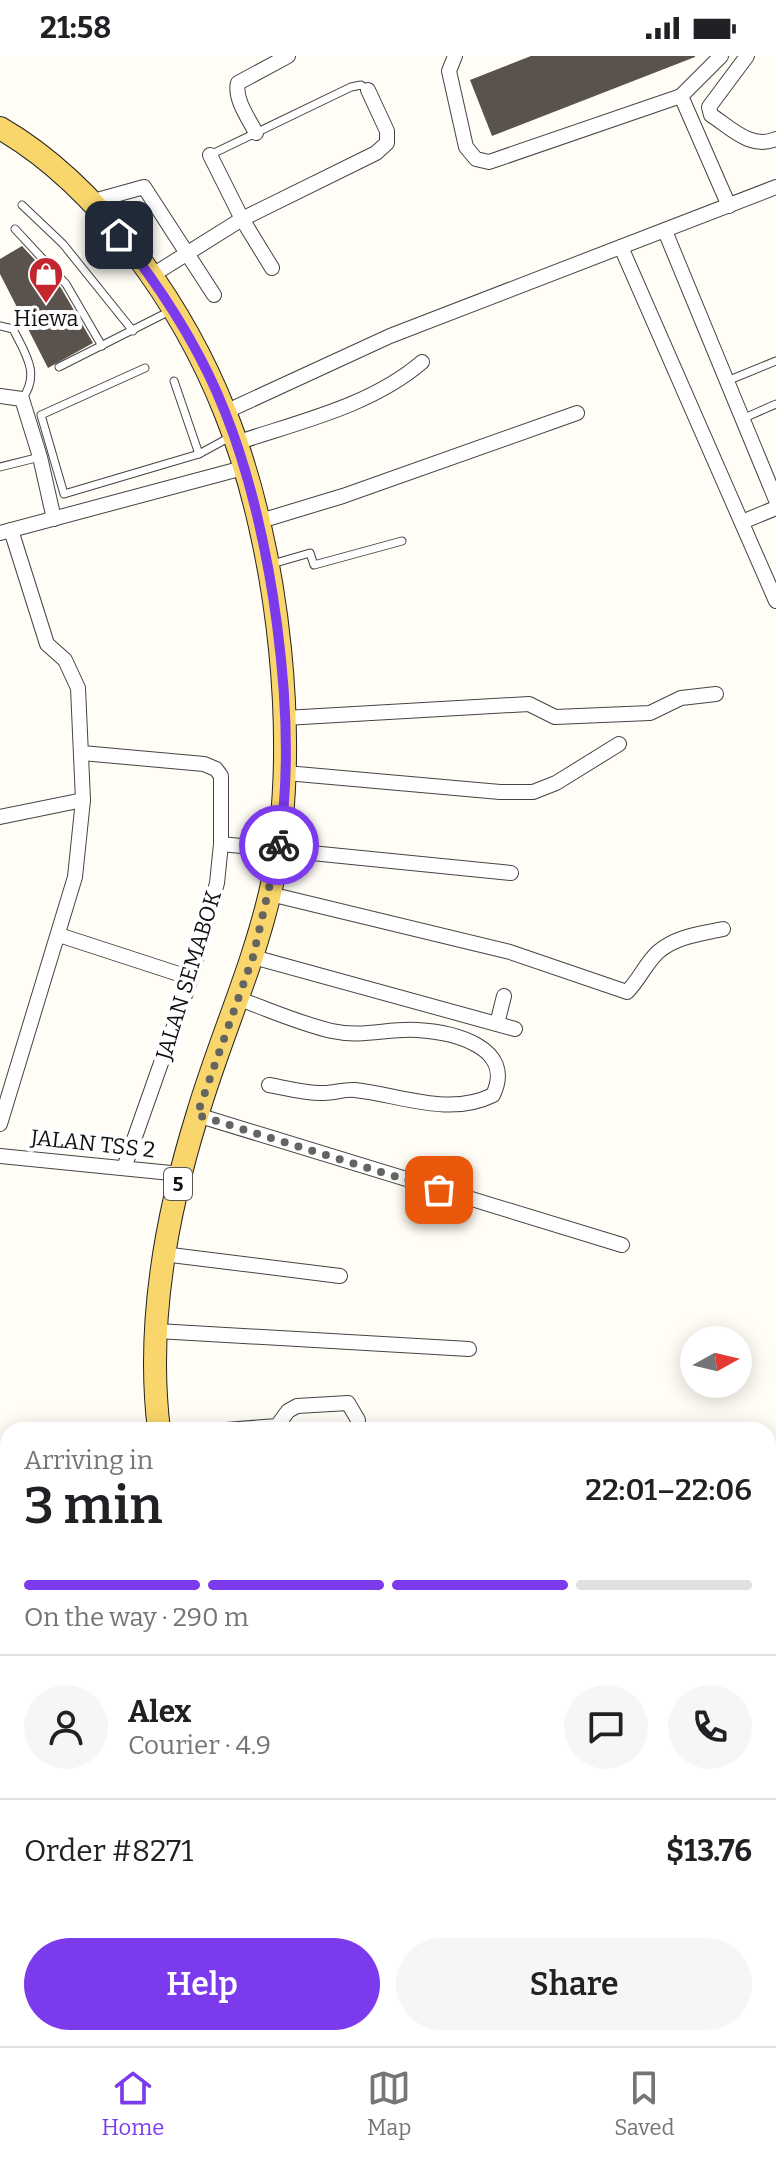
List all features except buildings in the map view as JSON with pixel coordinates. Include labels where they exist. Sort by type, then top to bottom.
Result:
[{"type":"main road","name":"5","points":[[0,128],[37,151],[90,202],[151,276],[172,310],[225,412],[234,439],[257,522],[280,658],[286,773],[278,851],[253,957],[197,1115],[163,1254],[157,1331],[158,1422]]},
{"type":"street","points":[[256,133],[240,101],[236,89],[238,83],[288,56]]},
{"type":"street","points":[[455,56],[449,71],[466,147],[476,159],[489,162],[681,96],[721,56]]},
{"type":"street","points":[[747,56],[709,107],[711,115],[753,143],[776,139]]},
{"type":"street","points":[[151,276],[242,219],[376,153],[387,143],[387,131],[368,90]]},
{"type":"street","points":[[681,96],[729,206]]},
{"type":"street","points":[[210,155],[242,219],[272,268]]},
{"type":"street","points":[[90,202],[144,187],[214,295]]},
{"type":"street","points":[[225,412],[390,336],[776,187]]},
{"type":"street","points":[[665,231],[776,500]]},
{"type":"street","points":[[621,247],[776,601]]},
{"type":"street","points":[[234,439],[330,412],[383,389],[422,362]]},
{"type":"street","points":[[0,396],[22,399],[40,457],[54,519]]},
{"type":"street","points":[[257,522],[356,491],[577,413]]},
{"type":"street","points":[[0,1124],[5,1089],[59,935],[75,877],[83,800],[78,688],[65,660],[47,644],[6,532],[243,468]]},
{"type":"street","points":[[742,522],[776,508]]},
{"type":"street","points":[[285,718],[529,704],[555,717],[650,713],[681,698],[716,694]]},
{"type":"street","points":[[286,773],[500,792],[533,792],[556,783],[619,744]]},
{"type":"street","name":"JALAN SEMABOK","points":[[82,753],[204,764],[216,769],[221,776],[221,844],[217,883],[191,978],[124,1168]]},
{"type":"street","points":[[0,817],[83,800]]},
{"type":"street","points":[[221,844],[511,873]]},
{"type":"street","points":[[270,894],[510,952],[627,992],[656,953],[670,943],[723,929]]},
{"type":"street","points":[[59,935],[191,978]]},
{"type":"street","points":[[253,957],[515,1029]]},
{"type":"street","points":[[497,1024],[504,996]]},
{"type":"street","points":[[239,999],[331,1031],[377,1035],[415,1029],[458,1038],[490,1052],[499,1073],[493,1095],[451,1106],[419,1100],[400,1101],[356,1090],[326,1093],[269,1085]]},
{"type":"street","points":[[197,1115],[622,1245]]},
{"type":"street","name":"JALAN TSS 2","points":[[0,1156],[181,1174]]},
{"type":"street","points":[[163,1254],[340,1276]]},
{"type":"street","points":[[157,1331],[469,1349]]},
{"type":"street","points":[[280,1422],[288,1411],[297,1406],[348,1403],[358,1420]]},
{"type":"lane","points":[[210,155],[351,87],[361,85],[368,90]]},
{"type":"lane","points":[[22,205],[63,244],[133,331]]},
{"type":"lane","points":[[15,229],[66,284],[102,346]]},
{"type":"lane","points":[[59,367],[172,310]]},
{"type":"lane","points":[[0,326],[8,325],[13,329],[31,365],[31,383],[22,399]]},
{"type":"lane","points":[[727,381],[776,361]]},
{"type":"lane","points":[[145,368],[41,415],[64,494],[199,454],[234,439]]},
{"type":"lane","points":[[174,381],[199,454]]},
{"type":"lane","points":[[742,419],[776,404]]},
{"type":"lane","points":[[0,467],[40,457]]},
{"type":"lane","points":[[266,565],[310,553],[314,565],[402,541]]},
{"type":"way so far","points":[[279,845],[253,957],[197,1115],[439,1190]]},
{"type":"place","name":"Hiewa","points":[[46,305]]},
{"type":"route","points":[[119,235],[151,276],[195,351],[225,412],[248,486],[274,615],[285,718],[286,773],[279,845]]}]
